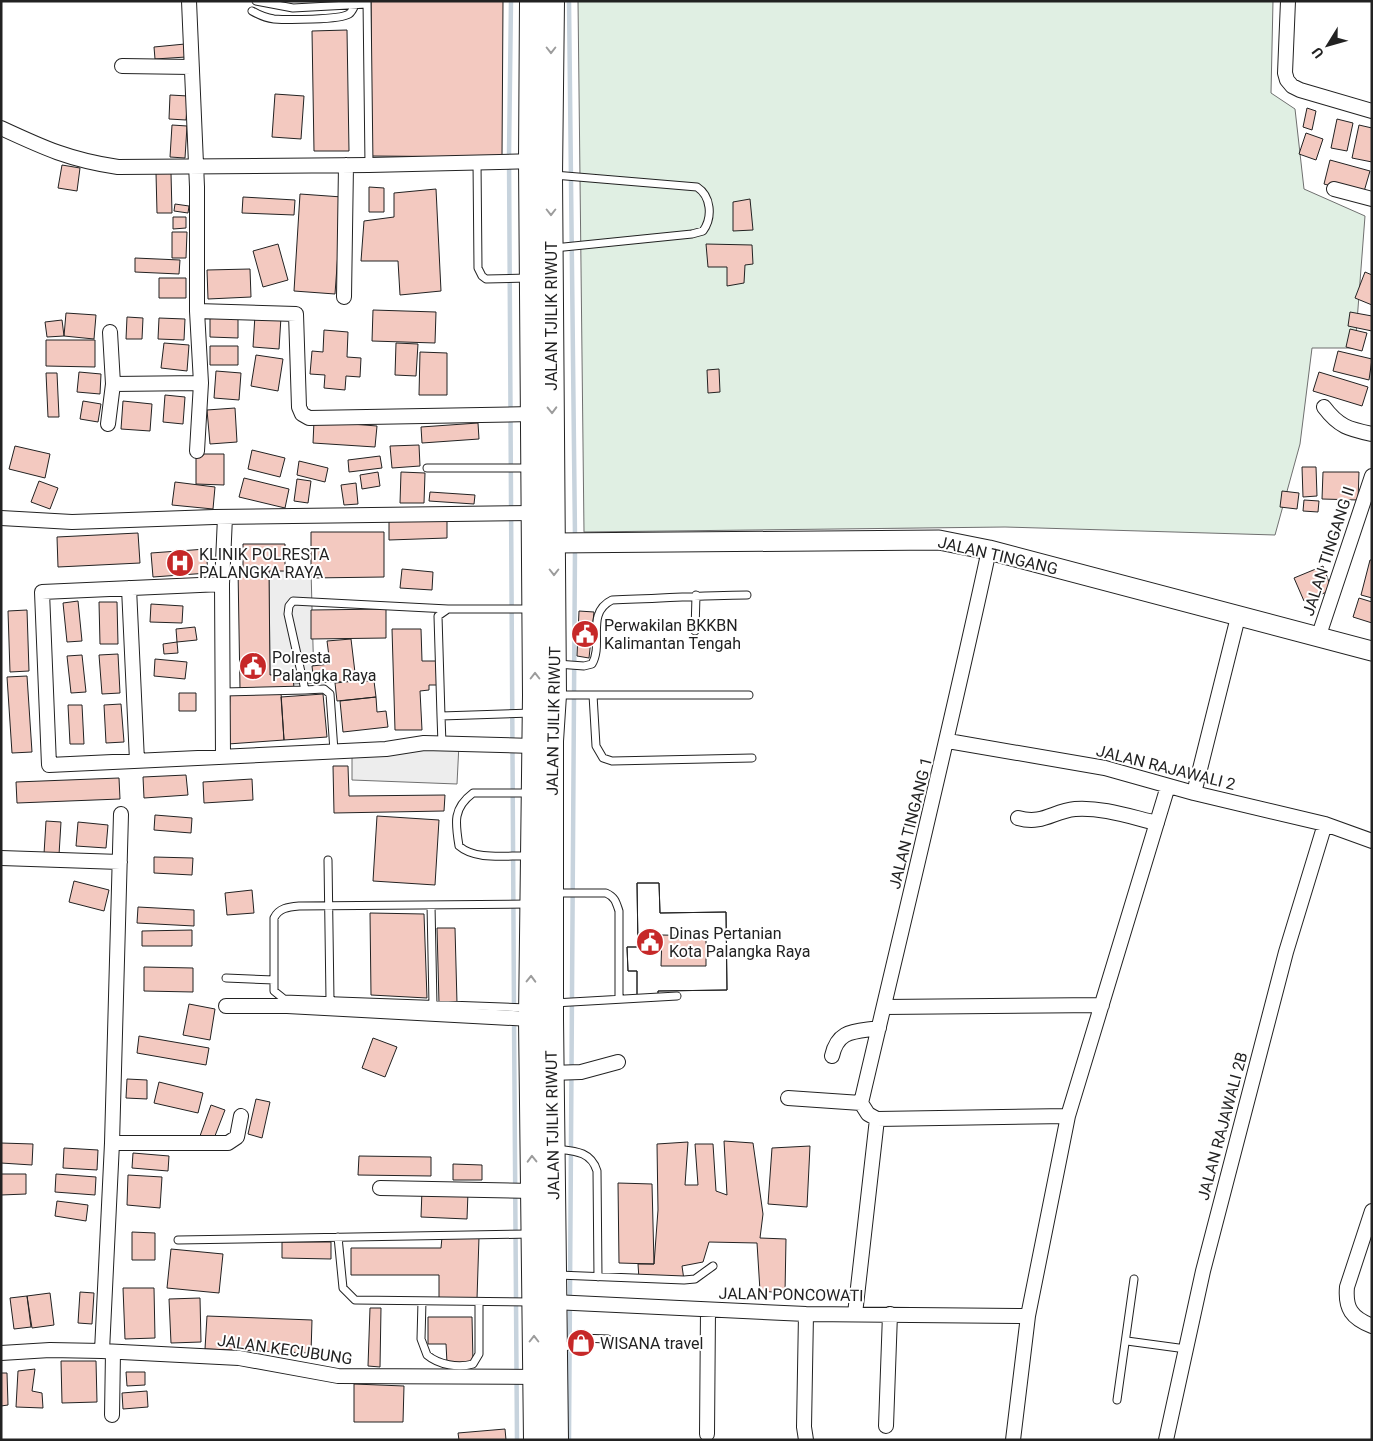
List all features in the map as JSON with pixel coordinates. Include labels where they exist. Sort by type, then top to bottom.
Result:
[{"type":"highway","name":"JALAN TJILIK RIWUT","points":[[532,1],[551,248],[554,695],[540,742],[534,793],[533,856],[542,898]]},
{"type":"highway","name":"JALAN TJILIK RIWUT","points":[[552,1],[544,165],[531,278],[534,713],[540,742],[542,898],[533,1234],[554,1352],[544,1378],[556,1440]]},
{"type":"highway","name":"JALAN TJILIK RIWUT","points":[[536,1440],[544,1378],[544,1302],[553,1275],[551,1073],[538,1010]]},
{"type":"main road","name":"JALAN TINGANG","points":[[554,543],[920,540],[956,543],[990,550],[1372,651]]},
{"type":"street","points":[[190,1],[197,188],[197,311],[201,383],[196,451]]},
{"type":"street","points":[[1288,1],[1285,73],[1292,86],[1372,111]]},
{"type":"street","points":[[122,66],[192,67]]},
{"type":"street","points":[[1,128],[52,152],[85,162],[118,167],[477,162],[544,165]]},
{"type":"street","points":[[344,297],[346,165]]},
{"type":"street","points":[[1334,189],[1372,199]]},
{"type":"street","points":[[197,311],[296,314],[299,407],[302,414],[309,418],[532,414]]},
{"type":"street","points":[[108,424],[112,384],[110,332]]},
{"type":"street","points":[[112,384],[201,383]]},
{"type":"street","points":[[1324,407],[1334,420],[1344,427],[1372,434]]},
{"type":"street","name":"JALAN TINGANG II","points":[[1318,638],[1372,476]]},
{"type":"street","points":[[1,518],[72,522],[225,517],[534,513]]},
{"type":"street","points":[[223,758],[222,584],[225,517]]},
{"type":"street","name":"JALAN TINGANG 1","points":[[861,1103],[903,919],[948,741],[990,550]]},
{"type":"street","points":[[222,584],[42,592],[49,765],[386,749],[424,743],[540,742]]},
{"type":"street","points":[[129,588],[137,761]]},
{"type":"street","points":[[1194,793],[1238,617]]},
{"type":"street","name":"JALAN RAJAWALI 2","points":[[948,741],[1077,762],[1194,793],[1325,824],[1372,841]]},
{"type":"street","points":[[1013,1440],[1028,1316],[1068,1116],[1168,786]]},
{"type":"street","points":[[1018,818],[1037,821],[1074,809],[1107,812],[1157,823]]},
{"type":"street","points":[[112,1416],[107,1351],[121,814]]},
{"type":"street","name":"JALAN RAJAWALI 2B","points":[[1166,1440],[1203,1271],[1286,952],[1325,824]]},
{"type":"street","points":[[1,858],[120,862]]},
{"type":"street","points":[[884,1007],[1102,1005]]},
{"type":"street","points":[[226,1006],[538,1010]]},
{"type":"street","points":[[832,1056],[835,1044],[841,1036],[879,1028]]},
{"type":"street","points":[[551,1073],[581,1072],[618,1062]]},
{"type":"street","points":[[788,1098],[861,1103],[868,1114],[877,1119],[1068,1116]]},
{"type":"street","points":[[112,1143],[228,1144],[237,1137],[241,1116]]},
{"type":"street","points":[[855,1314],[877,1119]]},
{"type":"street","points":[[380,1188],[533,1191]]},
{"type":"street","points":[[1372,1211],[1347,1287],[1346,1300],[1351,1313],[1360,1321],[1372,1326]]},
{"type":"street","name":"JALAN PONCOWATI","points":[[544,1302],[806,1314],[1028,1316]]},
{"type":"street","points":[[707,1434],[708,1310]]},
{"type":"street","points":[[806,1314],[804,1427],[806,1440]]},
{"type":"street","points":[[886,1426],[890,1314]]},
{"type":"street","name":"JALAN KECUBUNG","points":[[1,1353],[50,1350],[107,1351],[239,1358],[338,1376],[544,1378]]},
{"type":"lane","points":[[256,1],[293,8],[367,3],[369,165]]},
{"type":"lane","points":[[252,11],[260,16],[274,19],[312,19],[344,16],[352,12],[356,5]]},
{"type":"lane","points":[[477,162],[478,268],[486,279],[531,278]]},
{"type":"lane","points":[[544,165],[696,187],[704,192],[708,202],[709,216],[703,231],[692,234],[551,248]]},
{"type":"lane","points":[[427,468],[533,468]]},
{"type":"lane","points":[[554,664],[584,666],[592,664],[595,659],[596,623],[599,612],[605,603],[612,600],[676,599],[696,595],[747,594]]},
{"type":"lane","points":[[695,631],[696,595]]},
{"type":"lane","points":[[305,690],[288,614],[289,606],[293,601],[448,609],[534,609]]},
{"type":"lane","points":[[442,744],[438,616],[448,609]]},
{"type":"lane","points":[[223,692],[324,689],[330,694],[334,751]]},
{"type":"lane","points":[[554,695],[749,695]]},
{"type":"lane","points":[[593,695],[596,746],[603,758],[612,761],[752,758]]},
{"type":"lane","points":[[441,716],[534,713]]},
{"type":"lane","points":[[533,856],[477,855],[466,852],[459,846],[456,817],[459,804],[473,793],[534,793]]},
{"type":"lane","points":[[328,860],[330,1000]]},
{"type":"lane","points":[[619,999],[619,911],[616,901],[606,893],[431,905],[291,907],[277,912],[274,918],[274,991],[284,999],[538,1010],[619,999],[677,996]]},
{"type":"lane","points":[[431,905],[433,1005]]},
{"type":"lane","points":[[226,978],[274,980]]},
{"type":"lane","points":[[552,1149],[582,1153],[594,1162],[597,1171],[598,1278]]},
{"type":"lane","points":[[178,1240],[533,1234]]},
{"type":"lane","points":[[338,1237],[343,1288],[354,1300],[544,1302]]},
{"type":"lane","points":[[553,1275],[684,1280],[695,1278],[713,1266]]},
{"type":"lane","points":[[1118,1400],[1134,1279]]},
{"type":"lane","points":[[422,1301],[421,1339],[427,1355],[444,1364],[467,1366],[474,1364],[479,1354],[479,1302]]},
{"type":"lane","points":[[554,1352],[580,1338],[608,1339]]},
{"type":"lane","points":[[1127,1341],[1186,1349]]},
{"type":"green space","points":[[578,1],[1273,1],[1271,93],[1295,109],[1304,189],[1365,216],[1355,348],[1312,348],[1300,444],[1275,535],[1005,527],[584,532]]},
{"type":"shaded area","points":[[311,570],[314,683],[293,684],[293,675],[270,675],[269,571]]},
{"type":"shaded area","points":[[459,744],[457,784],[352,780],[352,750]]},
{"type":"building","points":[[371,1],[503,1],[502,157],[371,156]]},
{"type":"building","points":[[347,30],[349,151],[314,151],[312,31]]},
{"type":"building","points":[[185,44],[186,57],[155,59],[154,47]]},
{"type":"building","points":[[275,94],[304,96],[301,139],[272,137]]},
{"type":"building","points":[[170,95],[188,96],[186,120],[169,119]]},
{"type":"building","points":[[1307,108],[1316,111],[1312,130],[1303,127]]},
{"type":"building","points":[[1337,119],[1353,123],[1347,151],[1331,148]]},
{"type":"building","points":[[172,125],[187,126],[185,158],[170,157]]},
{"type":"building","points":[[1359,125],[1372,128],[1372,162],[1352,158]]},
{"type":"building","points":[[1306,133],[1323,139],[1316,160],[1299,154]]},
{"type":"building","points":[[1330,160],[1370,171],[1363,195],[1324,184]]},
{"type":"building","points":[[62,165],[80,168],[77,191],[58,188]]},
{"type":"building","points":[[156,173],[171,173],[172,213],[157,213]]},
{"type":"building","points":[[369,187],[384,188],[384,212],[369,212]]},
{"type":"building","points":[[436,189],[441,291],[400,295],[398,261],[361,261],[364,221],[394,217],[394,193]]},
{"type":"building","points":[[300,194],[342,197],[335,294],[294,291]]},
{"type":"building","points":[[243,197],[295,200],[294,215],[242,213]]},
{"type":"building","points":[[750,199],[753,230],[733,231],[733,202]]},
{"type":"building","points":[[175,204],[189,206],[188,213],[174,211]]},
{"type":"building","points":[[173,217],[186,217],[186,228],[173,229]]},
{"type":"building","points":[[172,232],[187,232],[186,258],[172,258]]},
{"type":"building","points":[[278,244],[288,280],[263,287],[253,251]]},
{"type":"building","points":[[706,244],[752,245],[753,264],[745,265],[744,283],[727,286],[727,267],[708,267]]},
{"type":"building","points":[[135,258],[180,260],[179,274],[135,272]]},
{"type":"building","points":[[250,269],[251,297],[208,299],[207,270]]},
{"type":"building","points":[[1365,272],[1372,275],[1372,305],[1355,298]]},
{"type":"building","points":[[159,278],[186,278],[186,298],[159,298]]},
{"type":"building","points":[[373,310],[436,312],[435,343],[372,341]]},
{"type":"building","points":[[1350,312],[1372,316],[1372,331],[1348,326]]},
{"type":"building","points":[[66,313],[96,315],[94,339],[64,336]]},
{"type":"building","points":[[255,315],[281,317],[279,349],[253,347]]},
{"type":"building","points":[[210,316],[238,316],[238,338],[210,337]]},
{"type":"building","points":[[127,317],[143,318],[142,339],[126,339]]},
{"type":"building","points":[[159,318],[185,319],[184,340],[158,339]]},
{"type":"building","points":[[62,320],[64,336],[47,337],[45,322]]},
{"type":"building","points":[[1350,329],[1367,333],[1362,351],[1346,347]]},
{"type":"building","points":[[324,330],[348,332],[347,357],[361,358],[360,377],[346,376],[345,390],[324,388],[325,375],[310,374],[312,351],[323,352]]},
{"type":"building","points":[[46,340],[95,340],[95,367],[46,366]]},
{"type":"building","points":[[164,343],[189,345],[187,371],[161,368]]},
{"type":"building","points":[[396,343],[418,344],[416,376],[395,375]]},
{"type":"building","points":[[210,346],[238,346],[238,365],[210,365]]},
{"type":"building","points":[[1338,351],[1372,359],[1369,380],[1333,371]]},
{"type":"building","points":[[420,352],[447,353],[447,395],[419,395]]},
{"type":"building","points":[[256,355],[283,359],[278,391],[251,386]]},
{"type":"building","points":[[719,369],[720,392],[708,393],[707,370]]},
{"type":"building","points":[[216,371],[241,373],[239,400],[214,398]]},
{"type":"building","points":[[79,372],[101,374],[100,394],[77,392]]},
{"type":"building","points":[[1319,372],[1368,387],[1362,406],[1313,391]]},
{"type":"building","points":[[46,373],[57,373],[59,417],[48,417]]},
{"type":"building","points":[[165,395],[185,397],[183,424],[163,422]]},
{"type":"building","points":[[83,401],[101,404],[98,422],[80,419]]},
{"type":"building","points":[[123,401],[152,404],[150,431],[121,429]]},
{"type":"building","points":[[235,408],[237,442],[210,444],[207,410]]},
{"type":"building","points":[[314,421],[377,426],[375,447],[313,443]]},
{"type":"building","points":[[478,423],[479,439],[422,443],[421,427]]},
{"type":"building","points":[[419,445],[420,466],[392,468],[390,446]]},
{"type":"building","points":[[15,446],[50,454],[45,478],[9,469]]},
{"type":"building","points":[[252,450],[285,458],[280,477],[248,469]]},
{"type":"building","points":[[196,454],[224,454],[224,485],[196,484]]},
{"type":"building","points":[[380,456],[382,468],[349,472],[348,460]]},
{"type":"building","points":[[299,461],[328,468],[325,482],[297,475]]},
{"type":"building","points":[[1302,467],[1316,467],[1317,496],[1303,497]]},
{"type":"building","points":[[378,472],[380,486],[362,489],[360,475]]},
{"type":"building","points":[[401,472],[425,473],[424,503],[400,503]]},
{"type":"building","points":[[1323,472],[1359,472],[1358,500],[1322,499]]},
{"type":"building","points":[[244,478],[289,489],[285,508],[239,497]]},
{"type":"building","points":[[297,479],[311,481],[308,503],[294,501]]},
{"type":"building","points":[[39,481],[58,488],[50,509],[31,502]]},
{"type":"building","points":[[175,482],[215,487],[213,509],[172,505]]},
{"type":"building","points":[[356,483],[358,504],[344,505],[341,485]]},
{"type":"building","points":[[1282,491],[1299,493],[1297,509],[1280,507]]},
{"type":"building","points":[[430,492],[475,495],[474,504],[429,501]]},
{"type":"building","points":[[1304,500],[1319,501],[1318,512],[1303,511]]},
{"type":"building","points":[[447,520],[447,538],[389,540],[389,521]]},
{"type":"building","points":[[311,532],[384,532],[384,577],[311,578]]},
{"type":"building","points":[[138,533],[140,563],[58,567],[57,537]]},
{"type":"building","points":[[243,544],[285,544],[285,571],[269,571],[270,675],[293,675],[294,689],[240,689],[238,569],[243,569]]},
{"type":"building","name":"KLINIK POLRESTA PALANGKA RAYA","points":[[206,549],[208,573],[153,577],[151,553]]},
{"type":"building","points":[[1370,560],[1372,560],[1372,598],[1361,595]]},
{"type":"building","points":[[1323,566],[1332,590],[1304,601],[1294,578]]},
{"type":"building","points":[[402,569],[433,572],[432,590],[400,588]]},
{"type":"building","points":[[1359,598],[1372,602],[1372,623],[1353,617]]},
{"type":"building","points":[[78,601],[82,641],[67,642],[63,603]]},
{"type":"building","points":[[99,602],[117,602],[118,644],[100,644]]},
{"type":"building","points":[[151,604],[183,606],[182,623],[150,622]]},
{"type":"building","points":[[386,609],[386,638],[311,639],[311,610]]},
{"type":"building","points":[[27,610],[29,671],[10,672],[8,611]]},
{"type":"building","name":"Perwakilan BKKBN Kalimantan Tengah","points":[[579,611],[594,612],[589,658],[577,656]]},
{"type":"building","points":[[195,627],[197,640],[177,642],[176,629]]},
{"type":"building","points":[[392,629],[421,629],[422,661],[436,661],[437,685],[429,685],[429,690],[420,691],[422,730],[395,730]]},
{"type":"building","points":[[351,639],[356,681],[314,683],[312,666],[330,664],[327,641]]},
{"type":"building","points":[[177,642],[178,653],[164,654],[163,644]]},
{"type":"building","points":[[118,654],[120,693],[102,694],[99,655]]},
{"type":"building","points":[[82,655],[86,692],[71,693],[67,656]]},
{"type":"building","points":[[155,659],[187,662],[185,679],[154,676]]},
{"type":"building","points":[[27,676],[32,752],[12,753],[7,677]]},
{"type":"building","points":[[374,681],[376,697],[337,701],[335,683]]},
{"type":"building","points":[[179,693],[196,693],[196,711],[179,711]]},
{"type":"building","points":[[281,693],[284,740],[228,744],[230,694]]},
{"type":"building","points":[[323,694],[327,737],[284,740],[281,697]]},
{"type":"building","points":[[376,697],[377,712],[386,711],[388,727],[343,732],[340,701]]},
{"type":"building","points":[[121,704],[124,742],[106,743],[104,705]]},
{"type":"building","points":[[68,705],[82,705],[84,744],[70,744]]},
{"type":"building","points":[[333,766],[348,766],[349,796],[445,795],[444,811],[334,813]]},
{"type":"building","points":[[186,775],[188,795],[144,798],[143,777]]},
{"type":"building","points":[[119,778],[120,799],[17,803],[16,782]]},
{"type":"building","points":[[252,779],[253,800],[204,803],[203,782]]},
{"type":"building","points":[[155,815],[192,818],[191,833],[154,830]]},
{"type":"building","points":[[377,816],[439,820],[435,885],[373,881]]},
{"type":"building","points":[[46,821],[61,822],[59,855],[44,854]]},
{"type":"building","points":[[78,822],[108,825],[106,848],[76,846]]},
{"type":"building","points":[[154,857],[193,858],[192,875],[154,873]]},
{"type":"building","points":[[74,881],[109,890],[104,911],[69,902]]},
{"type":"building","name":"Dinas Pertanian Kota Palangka Raya","points":[[637,883],[659,883],[660,913],[726,912],[727,990],[658,991],[658,994],[637,995],[637,971],[628,971],[627,947],[638,947]],"holes":[[[662,935],[706,936],[706,966],[661,966]]]},
{"type":"building","name":"Dinas Pertanian Kota Palangka Raya","points":[[637,883],[659,883],[660,913],[726,912],[727,990],[658,991],[658,994],[637,995],[637,971],[628,971],[627,947],[638,947]]},
{"type":"building","points":[[252,890],[254,913],[227,915],[225,893]]},
{"type":"building","points":[[138,907],[194,910],[194,926],[137,923]]},
{"type":"building","points":[[370,913],[424,914],[427,998],[371,995]]},
{"type":"building","points":[[437,928],[455,928],[457,1003],[439,1003]]},
{"type":"building","points":[[192,930],[192,946],[142,946],[142,931]]},
{"type":"building","points":[[144,967],[193,968],[193,992],[144,991]]},
{"type":"building","points":[[189,1004],[215,1009],[210,1040],[183,1035]]},
{"type":"building","points":[[139,1036],[209,1048],[206,1065],[137,1053]]},
{"type":"building","points":[[373,1038],[397,1047],[385,1077],[362,1068]]},
{"type":"building","points":[[127,1079],[147,1080],[147,1099],[126,1098]]},
{"type":"building","points":[[159,1082],[203,1093],[198,1113],[154,1103]]},
{"type":"building","points":[[256,1099],[270,1102],[262,1138],[248,1134]]},
{"type":"building","points":[[211,1105],[225,1110],[213,1141],[200,1136]]},
{"type":"building","points":[[724,1141],[753,1143],[763,1214],[760,1238],[786,1239],[785,1293],[760,1291],[757,1243],[709,1242],[703,1262],[682,1266],[684,1280],[639,1279],[638,1264],[654,1264],[658,1210],[657,1144],[688,1142],[685,1185],[698,1185],[695,1144],[713,1144],[716,1191],[727,1195]]},
{"type":"building","points":[[1,1143],[33,1144],[32,1165],[1,1163]]},
{"type":"building","points":[[810,1146],[807,1207],[768,1204],[772,1148]]},
{"type":"building","points":[[64,1148],[98,1150],[97,1170],[63,1168]]},
{"type":"building","points":[[133,1153],[169,1156],[168,1171],[132,1168]]},
{"type":"building","points":[[359,1156],[431,1157],[431,1176],[358,1175]]},
{"type":"building","points":[[453,1164],[482,1165],[482,1180],[453,1180]]},
{"type":"building","points":[[1,1174],[26,1174],[26,1194],[1,1195]]},
{"type":"building","points":[[56,1174],[96,1177],[95,1195],[55,1192]]},
{"type":"building","points":[[128,1175],[162,1177],[160,1208],[127,1205]]},
{"type":"building","points":[[618,1183],[652,1184],[654,1264],[619,1263]]},
{"type":"building","points":[[422,1190],[468,1192],[467,1219],[421,1217]]},
{"type":"building","points":[[57,1201],[88,1205],[86,1221],[55,1216]]},
{"type":"building","points":[[132,1232],[155,1233],[155,1260],[132,1260]]},
{"type":"building","points":[[442,1237],[479,1237],[477,1299],[439,1299],[439,1275],[351,1275],[351,1248],[441,1248]]},
{"type":"building","points":[[282,1242],[331,1242],[331,1259],[282,1258]]},
{"type":"building","points":[[171,1249],[223,1254],[219,1293],[167,1288]]},
{"type":"building","points":[[123,1288],[154,1288],[155,1338],[125,1339]]},
{"type":"building","points":[[80,1292],[94,1293],[92,1324],[78,1323]]},
{"type":"building","points":[[50,1293],[54,1325],[32,1328],[27,1296]]},
{"type":"building","points":[[27,1296],[31,1327],[14,1329],[10,1298]]},
{"type":"building","points":[[200,1298],[201,1342],[171,1343],[169,1299]]},
{"type":"building","points":[[370,1308],[381,1308],[380,1367],[368,1366]]},
{"type":"building","points":[[207,1316],[312,1320],[311,1353],[205,1349]]},
{"type":"building","points":[[428,1317],[472,1317],[473,1362],[447,1363],[446,1344],[428,1344]]},
{"type":"building","points":[[61,1361],[96,1361],[97,1402],[62,1403]]},
{"type":"building","points":[[35,1369],[32,1391],[42,1393],[43,1408],[16,1407],[18,1371]]},
{"type":"building","points":[[126,1372],[145,1372],[145,1385],[127,1386]]},
{"type":"building","points":[[1,1373],[7,1373],[8,1405],[1,1406]]},
{"type":"building","points":[[354,1384],[404,1386],[403,1422],[354,1422]]},
{"type":"building","points":[[147,1391],[148,1407],[123,1409],[122,1393]]},
{"type":"building","points":[[505,1429],[506,1440],[459,1440],[458,1433]]},
{"type":"waterway","points":[[511,1],[509,155],[514,1010]]},
{"type":"waterway","points":[[569,1],[575,537]]},
{"type":"waterway","points":[[569,1440],[575,548]]},
{"type":"waterway","points":[[514,1020],[517,1440]]},
{"type":"place","name":"KLINIK POLRESTA PALANGKA RAYA","points":[[180,563]]},
{"type":"place","name":"Perwakilan BKKBN Kalimantan Tengah","points":[[585,634]]},
{"type":"place","name":"Polresta Palangka Raya","points":[[253,666]]},
{"type":"place","name":"Dinas Pertanian Kota Palangka Raya","points":[[650,942]]},
{"type":"place","name":"WISANA travel","points":[[581,1343]]}]
